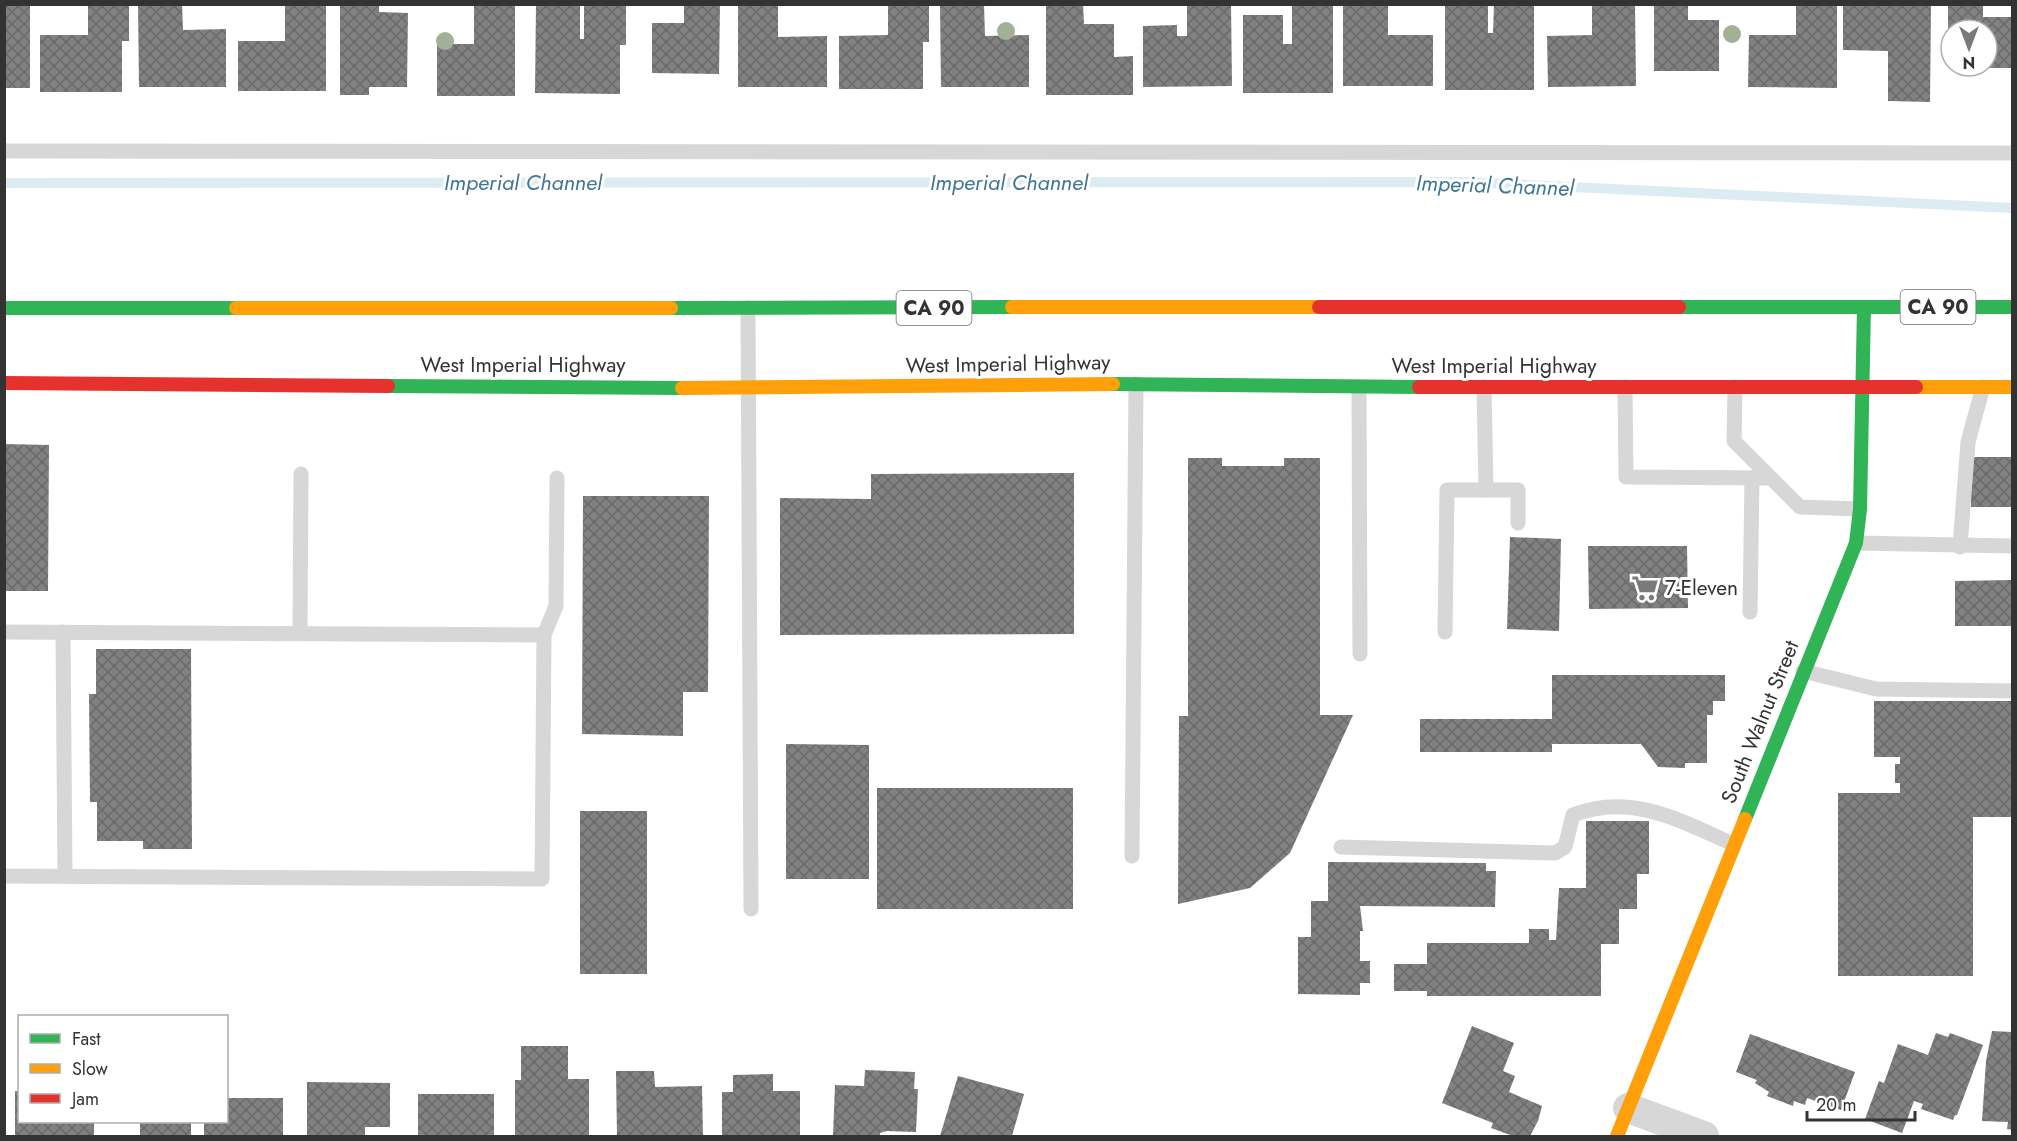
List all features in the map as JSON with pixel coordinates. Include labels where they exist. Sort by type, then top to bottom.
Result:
[{"type":"main road","name":"South Walnut Street","points":[[1617,1137],[1856,543],[1860,508],[1864,307]]},
{"type":"main road","name":"CA 90","points":[[4,308],[2013,307]]},
{"type":"main road","name":"West Imperial Highway","points":[[4,383],[749,388],[1136,384],[1359,387],[2013,387]]},
{"type":"street","points":[[1628,1108],[1704,1137]]},
{"type":"lane","points":[[4,151],[2013,153]]},
{"type":"lane","points":[[748,308],[751,909]]},
{"type":"lane","points":[[1132,856],[1136,384]]},
{"type":"lane","points":[[1359,387],[1360,654]]},
{"type":"lane","points":[[1484,387],[1486,490]]},
{"type":"lane","points":[[1625,387],[1626,477],[1770,478]]},
{"type":"lane","points":[[1735,387],[1734,441],[1770,478],[1800,507],[1860,508]]},
{"type":"lane","points":[[1960,547],[1968,442],[1983,387]]},
{"type":"lane","points":[[300,633],[301,474]]},
{"type":"lane","points":[[4,876],[542,879],[544,635],[556,606],[557,478]]},
{"type":"lane","points":[[1750,612],[1752,478]]},
{"type":"lane","points":[[1445,632],[1447,490],[1518,490],[1518,523]]},
{"type":"lane","points":[[1856,543],[1960,547],[2013,546]]},
{"type":"lane","points":[[4,632],[544,635]]},
{"type":"lane","points":[[63,632],[65,876]]},
{"type":"lane","points":[[1803,671],[1876,689],[2013,691]]},
{"type":"lane","points":[[1341,847],[1555,853],[1564,847],[1573,815],[1610,806],[1653,809],[1733,844]]},
{"type":"building","points":[[4,4],[30,4],[30,88],[4,88]]},
{"type":"building","points":[[88,4],[129,4],[129,41],[122,41],[122,92],[40,92],[40,35],[88,35]]},
{"type":"building","points":[[138,4],[182,4],[183,30],[226,29],[226,87],[139,87]]},
{"type":"building","points":[[285,4],[326,4],[326,91],[238,91],[238,41],[285,41]]},
{"type":"building","points":[[474,4],[515,4],[515,96],[437,96],[437,44],[474,44]]},
{"type":"building","points":[[536,4],[580,4],[580,39],[584,39],[584,4],[626,4],[626,45],[620,45],[620,94],[535,93]]},
{"type":"building","points":[[684,4],[720,4],[719,74],[652,73],[652,23],[684,23]]},
{"type":"building","points":[[738,4],[778,4],[778,37],[827,36],[827,87],[738,87]]},
{"type":"building","points":[[940,4],[984,4],[985,36],[1029,35],[1029,87],[941,87]]},
{"type":"building","points":[[1046,4],[1083,4],[1084,24],[1114,24],[1114,57],[1133,56],[1133,95],[1046,95]]},
{"type":"building","points":[[1187,4],[1231,4],[1232,86],[1143,87],[1143,26],[1177,25],[1177,36],[1187,36]]},
{"type":"building","points":[[1343,4],[1388,4],[1388,35],[1433,35],[1433,86],[1343,86]]},
{"type":"building","points":[[1445,4],[1488,4],[1488,33],[1493,33],[1494,4],[1534,4],[1534,90],[1445,90]]},
{"type":"building","points":[[1592,4],[1635,4],[1636,86],[1548,87],[1547,36],[1592,35]]},
{"type":"building","points":[[1654,4],[1688,4],[1688,20],[1719,20],[1719,71],[1654,71]]},
{"type":"building","points":[[1843,4],[1931,4],[1930,102],[1888,101],[1888,51],[1843,50]]},
{"type":"building","points":[[1948,4],[1983,4],[1983,17],[2012,17],[2012,68],[1999,68],[1999,18],[1948,18]]},
{"type":"building","points":[[340,5],[379,5],[379,12],[408,13],[407,87],[369,87],[369,95],[340,95]]},
{"type":"building","points":[[888,5],[929,5],[929,42],[923,42],[923,89],[839,89],[839,36],[888,35]]},
{"type":"building","points":[[1292,5],[1333,5],[1333,93],[1243,93],[1243,15],[1283,15],[1283,44],[1292,44]]},
{"type":"building","points":[[1796,5],[1837,5],[1837,88],[1748,87],[1749,35],[1796,35]]},
{"type":"building","points":[[4,444],[49,445],[48,591],[4,591]]},
{"type":"building","points":[[1971,457],[2012,457],[2012,507],[1971,507]]},
{"type":"building","points":[[1188,458],[1222,458],[1222,466],[1284,466],[1284,458],[1320,458],[1320,715],[1353,715],[1290,853],[1250,888],[1178,904],[1179,716],[1188,716]]},
{"type":"building","points":[[1074,473],[1074,634],[780,635],[780,498],[871,499],[871,474]]},
{"type":"building","points":[[583,496],[709,496],[708,692],[683,692],[683,736],[582,734]]},
{"type":"building","points":[[1510,537],[1561,539],[1559,631],[1507,629]]},
{"type":"building","points":[[1588,546],[1687,546],[1688,608],[1589,609]]},
{"type":"building","points":[[2012,580],[2012,626],[1955,626],[1955,581]]},
{"type":"building","points":[[96,649],[191,649],[192,849],[143,849],[143,841],[97,841],[97,802],[90,802],[89,694],[96,694]]},
{"type":"building","points":[[1552,675],[1725,675],[1725,701],[1713,701],[1713,715],[1707,715],[1707,763],[1685,763],[1685,768],[1658,767],[1641,744],[1552,744],[1552,752],[1420,752],[1420,719],[1552,719]]},
{"type":"building","points":[[1874,701],[2012,701],[2012,817],[1973,817],[1973,976],[1838,976],[1838,793],[1900,793],[1900,783],[1895,783],[1895,764],[1900,764],[1900,757],[1874,757]]},
{"type":"building","points":[[786,744],[869,745],[869,879],[786,879]]},
{"type":"building","points":[[877,788],[1073,788],[1073,909],[877,909]]},
{"type":"building","points":[[580,811],[647,811],[647,974],[580,974]]},
{"type":"building","points":[[1586,821],[1649,821],[1649,874],[1637,874],[1637,909],[1619,909],[1619,944],[1601,944],[1601,996],[1427,996],[1427,991],[1394,991],[1394,964],[1427,964],[1427,943],[1529,943],[1529,929],[1549,929],[1549,940],[1556,940],[1559,888],[1586,888]]},
{"type":"building","points":[[1328,862],[1486,863],[1486,871],[1496,871],[1495,907],[1360,906],[1363,931],[1360,931],[1360,961],[1370,961],[1370,983],[1360,983],[1360,995],[1298,994],[1298,937],[1311,937],[1311,901],[1328,901]]},
{"type":"building","points":[[1472,1026],[1514,1043],[1503,1071],[1515,1076],[1509,1092],[1542,1106],[1538,1121],[1530,1136],[1513,1136],[1491,1128],[1493,1123],[1442,1103]]},
{"type":"building","points":[[1992,1031],[2012,1032],[2012,1130],[2007,1129],[2008,1122],[1982,1121],[1986,1061]]},
{"type":"building","points":[[1936,1033],[1948,1037],[1950,1033],[1983,1045],[1957,1115],[1953,1120],[1921,1109],[1923,1104],[1914,1101],[1902,1133],[1865,1119],[1879,1081],[1884,1083],[1898,1044],[1928,1055]]},
{"type":"building","points":[[1750,1034],[1855,1072],[1841,1110],[1807,1098],[1805,1105],[1794,1101],[1793,1106],[1767,1096],[1769,1092],[1755,1083],[1757,1080],[1736,1072]]},
{"type":"building","points":[[521,1046],[568,1046],[568,1079],[589,1079],[589,1136],[515,1136],[515,1080],[521,1080]]},
{"type":"building","points":[[865,1070],[915,1072],[914,1089],[918,1089],[916,1132],[886,1131],[880,1133],[880,1136],[833,1136],[835,1085],[864,1086]]},
{"type":"building","points":[[616,1071],[654,1071],[655,1087],[702,1086],[703,1136],[617,1136]]},
{"type":"building","points":[[773,1074],[773,1091],[800,1091],[800,1136],[722,1136],[722,1092],[733,1092],[733,1075]]},
{"type":"building","points":[[958,1076],[1024,1094],[1012,1136],[940,1136]]},
{"type":"building","points":[[307,1082],[390,1083],[390,1127],[365,1127],[365,1136],[307,1136]]},
{"type":"building","points":[[15,1091],[18,1091],[18,1123],[94,1123],[94,1136],[15,1136]]},
{"type":"building","points":[[418,1094],[494,1094],[494,1136],[418,1136]]},
{"type":"building","points":[[228,1098],[283,1098],[283,1136],[204,1136],[204,1123],[228,1123]]},
{"type":"building","points":[[140,1123],[191,1123],[191,1136],[140,1136]]},
{"type":"waterway","name":"Imperial Channel","points":[[4,183],[1466,182],[2012,208]]},
{"type":"traffic: fast","points":[[671,308],[1012,307]]},
{"type":"traffic: fast","points":[[1679,307],[2012,307]]},
{"type":"traffic: fast","points":[[1745,819],[1856,543],[1860,509],[1864,307]]},
{"type":"traffic: fast","points":[[4,308],[236,308]]},
{"type":"traffic: fast","points":[[1113,384],[1419,387]]},
{"type":"traffic: fast","points":[[388,386],[682,388]]},
{"type":"traffic: slow","points":[[1012,307],[1319,307]]},
{"type":"traffic: slow","points":[[236,308],[671,308]]},
{"type":"traffic: slow","points":[[682,388],[1113,384]]},
{"type":"traffic: slow","points":[[1916,387],[2012,387]]},
{"type":"traffic: slow","points":[[1617,1136],[1745,819]]},
{"type":"traffic: jam","points":[[1319,307],[1679,307]]},
{"type":"traffic: jam","points":[[4,383],[388,386]]},
{"type":"traffic: jam","points":[[1419,387],[1916,387]]},
{"type":"place","name":"7-Eleven","points":[[1645,588]]}]
